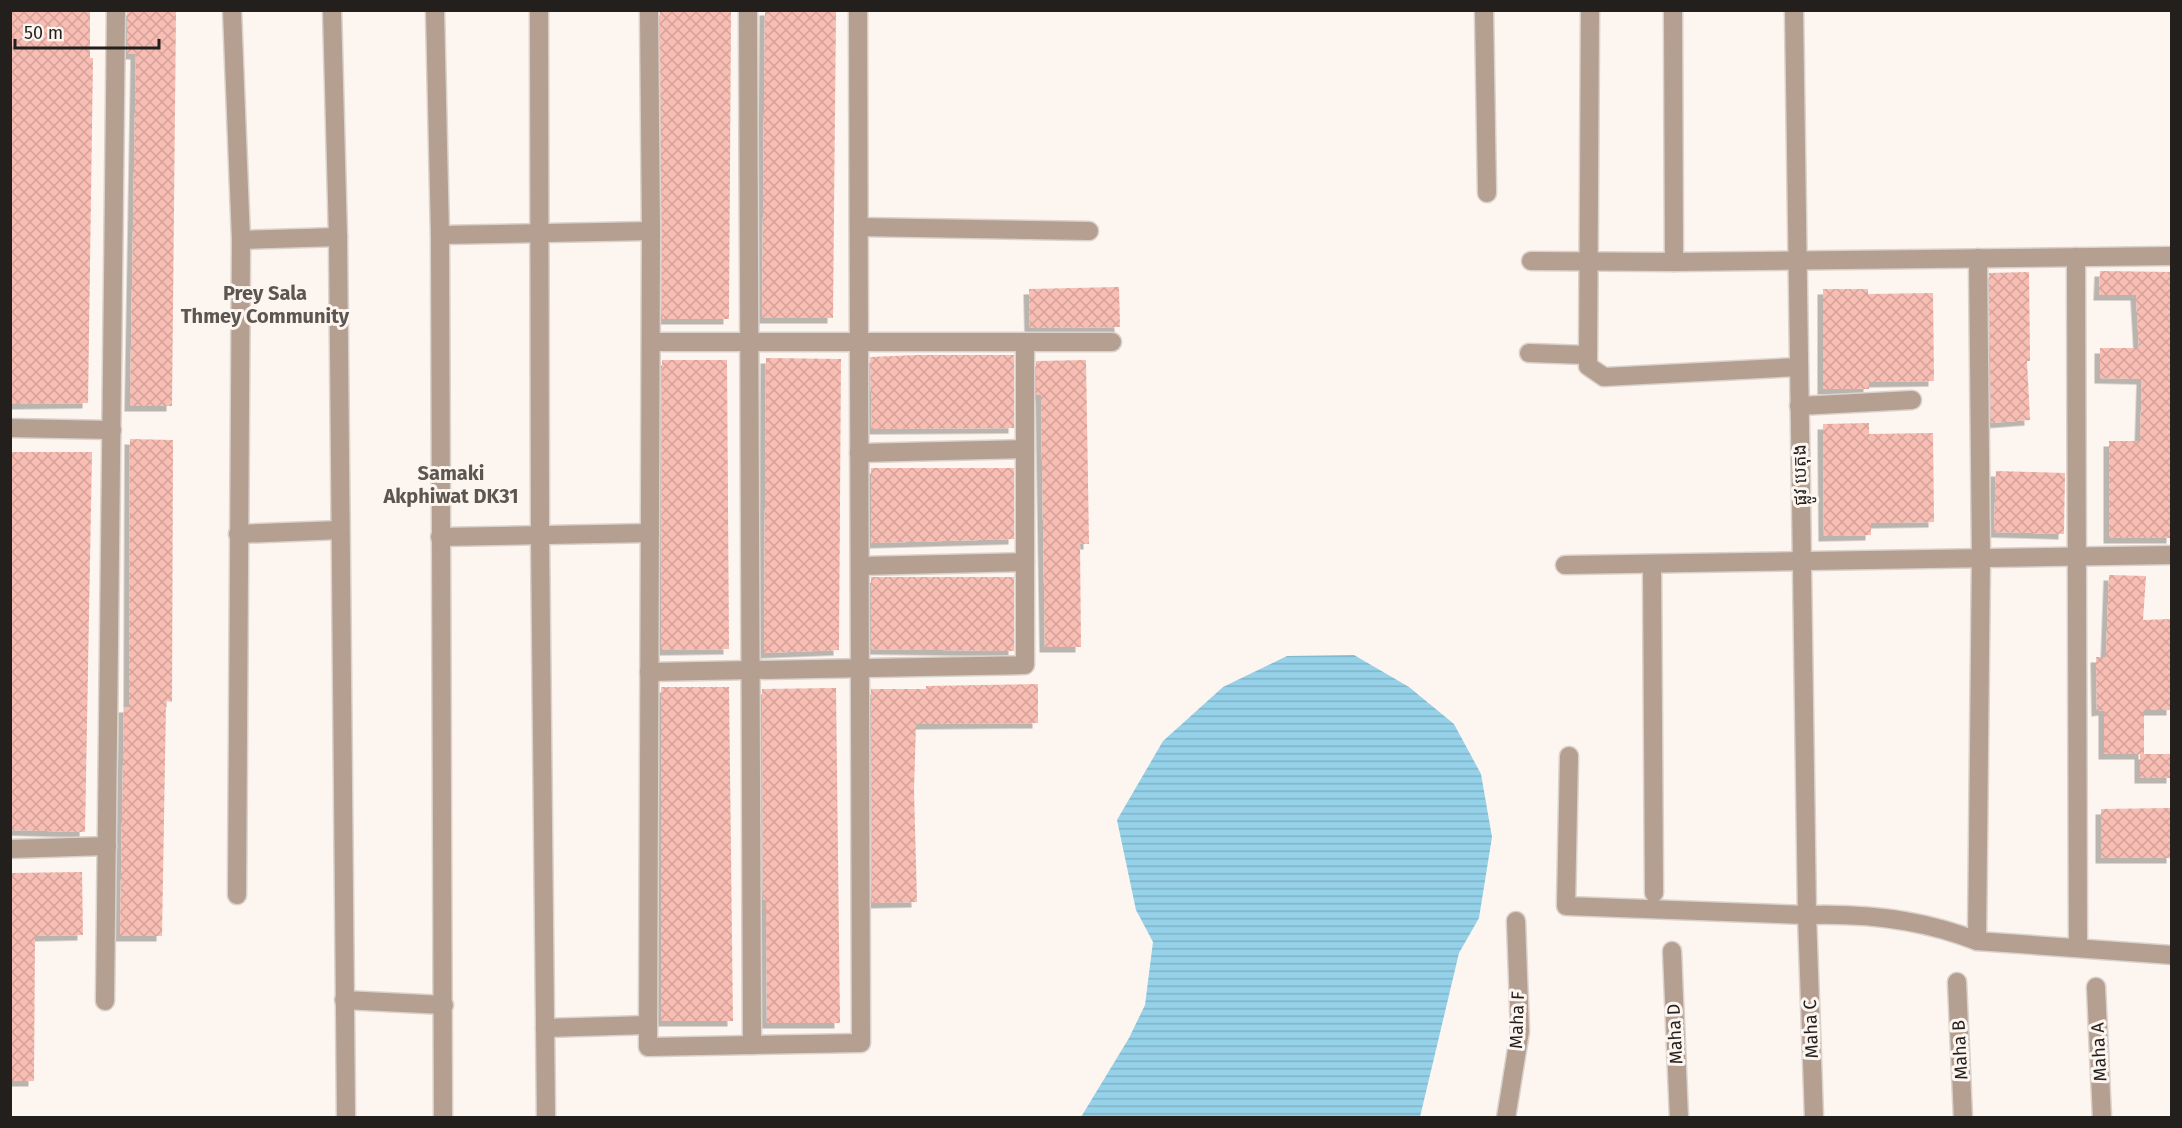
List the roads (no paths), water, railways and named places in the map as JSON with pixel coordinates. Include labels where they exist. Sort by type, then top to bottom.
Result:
[{"type":"street","points":[[105,1001],[116,10]]},
{"type":"street","points":[[232,10],[241,240],[237,895]]},
{"type":"street","points":[[332,10],[338,237],[346,1118]]},
{"type":"street","points":[[435,10],[440,235],[443,1118]]},
{"type":"street","points":[[539,10],[540,535],[546,1118]]},
{"type":"street","points":[[649,10],[651,342],[648,1047],[861,1043],[858,10]]},
{"type":"street","points":[[748,10],[752,1045]]},
{"type":"street","points":[[1484,10],[1487,193]]},
{"type":"street","points":[[1590,10],[1590,260],[1586,355],[1588,366],[1604,377],[1799,367]]},
{"type":"street","points":[[1673,10],[1674,262]]},
{"type":"street","name":"ផ្លូវ បេតុង","points":[[1794,10],[1807,940]]},
{"type":"street","points":[[859,227],[1089,231]]},
{"type":"street","points":[[440,235],[541,235],[651,231]]},
{"type":"street","points":[[241,240],[338,237]]},
{"type":"street","points":[[1531,261],[1674,262],[2172,256]]},
{"type":"street","points":[[2076,257],[2078,947]]},
{"type":"street","points":[[1977,941],[1981,556],[1978,258]]},
{"type":"street","points":[[651,342],[1112,342]]},
{"type":"street","points":[[650,672],[1025,665],[1024,342]]},
{"type":"street","points":[[1529,353],[1586,355]]},
{"type":"street","points":[[1799,406],[1911,400]]},
{"type":"street","points":[[10,428],[112,430]]},
{"type":"street","points":[[860,453],[1025,449]]},
{"type":"street","points":[[238,534],[340,530]]},
{"type":"street","points":[[440,537],[650,533]]},
{"type":"street","points":[[1565,565],[1981,556],[2172,555]]},
{"type":"street","points":[[860,566],[1025,562]]},
{"type":"street","points":[[1652,564],[1654,893]]},
{"type":"street","points":[[1569,756],[1566,906],[1807,915],[1845,914],[1905,918],[1953,931],[1977,941],[2172,955]]},
{"type":"street","points":[[10,849],[106,846]]},
{"type":"street","name":"Maha F","points":[[1506,1118],[1520,1031],[1516,921]]},
{"type":"street","name":"Maha C","points":[[1807,940],[1814,1118]]},
{"type":"street","name":"Maha D","points":[[1672,951],[1679,1118]]},
{"type":"street","name":"Maha B","points":[[1957,982],[1963,1118]]},
{"type":"street","name":"Maha A","points":[[2096,987],[2102,1118]]},
{"type":"street","points":[[345,1000],[444,1005]]},
{"type":"street","points":[[545,1028],[648,1025]]},
{"type":"water","points":[[1354,655],[1409,687],[1454,724],[1481,774],[1492,837],[1479,918],[1459,953],[1420,1117],[1081,1117],[1129,1038],[1145,1005],[1153,942],[1136,910],[1117,820],[1163,741],[1223,687],[1287,656]]},
{"type":"district","name":"Prey Sala Thmey Community","points":[[265,304]]},
{"type":"district","name":"Samaki Akphiwat DK31","points":[[451,484]]}]
